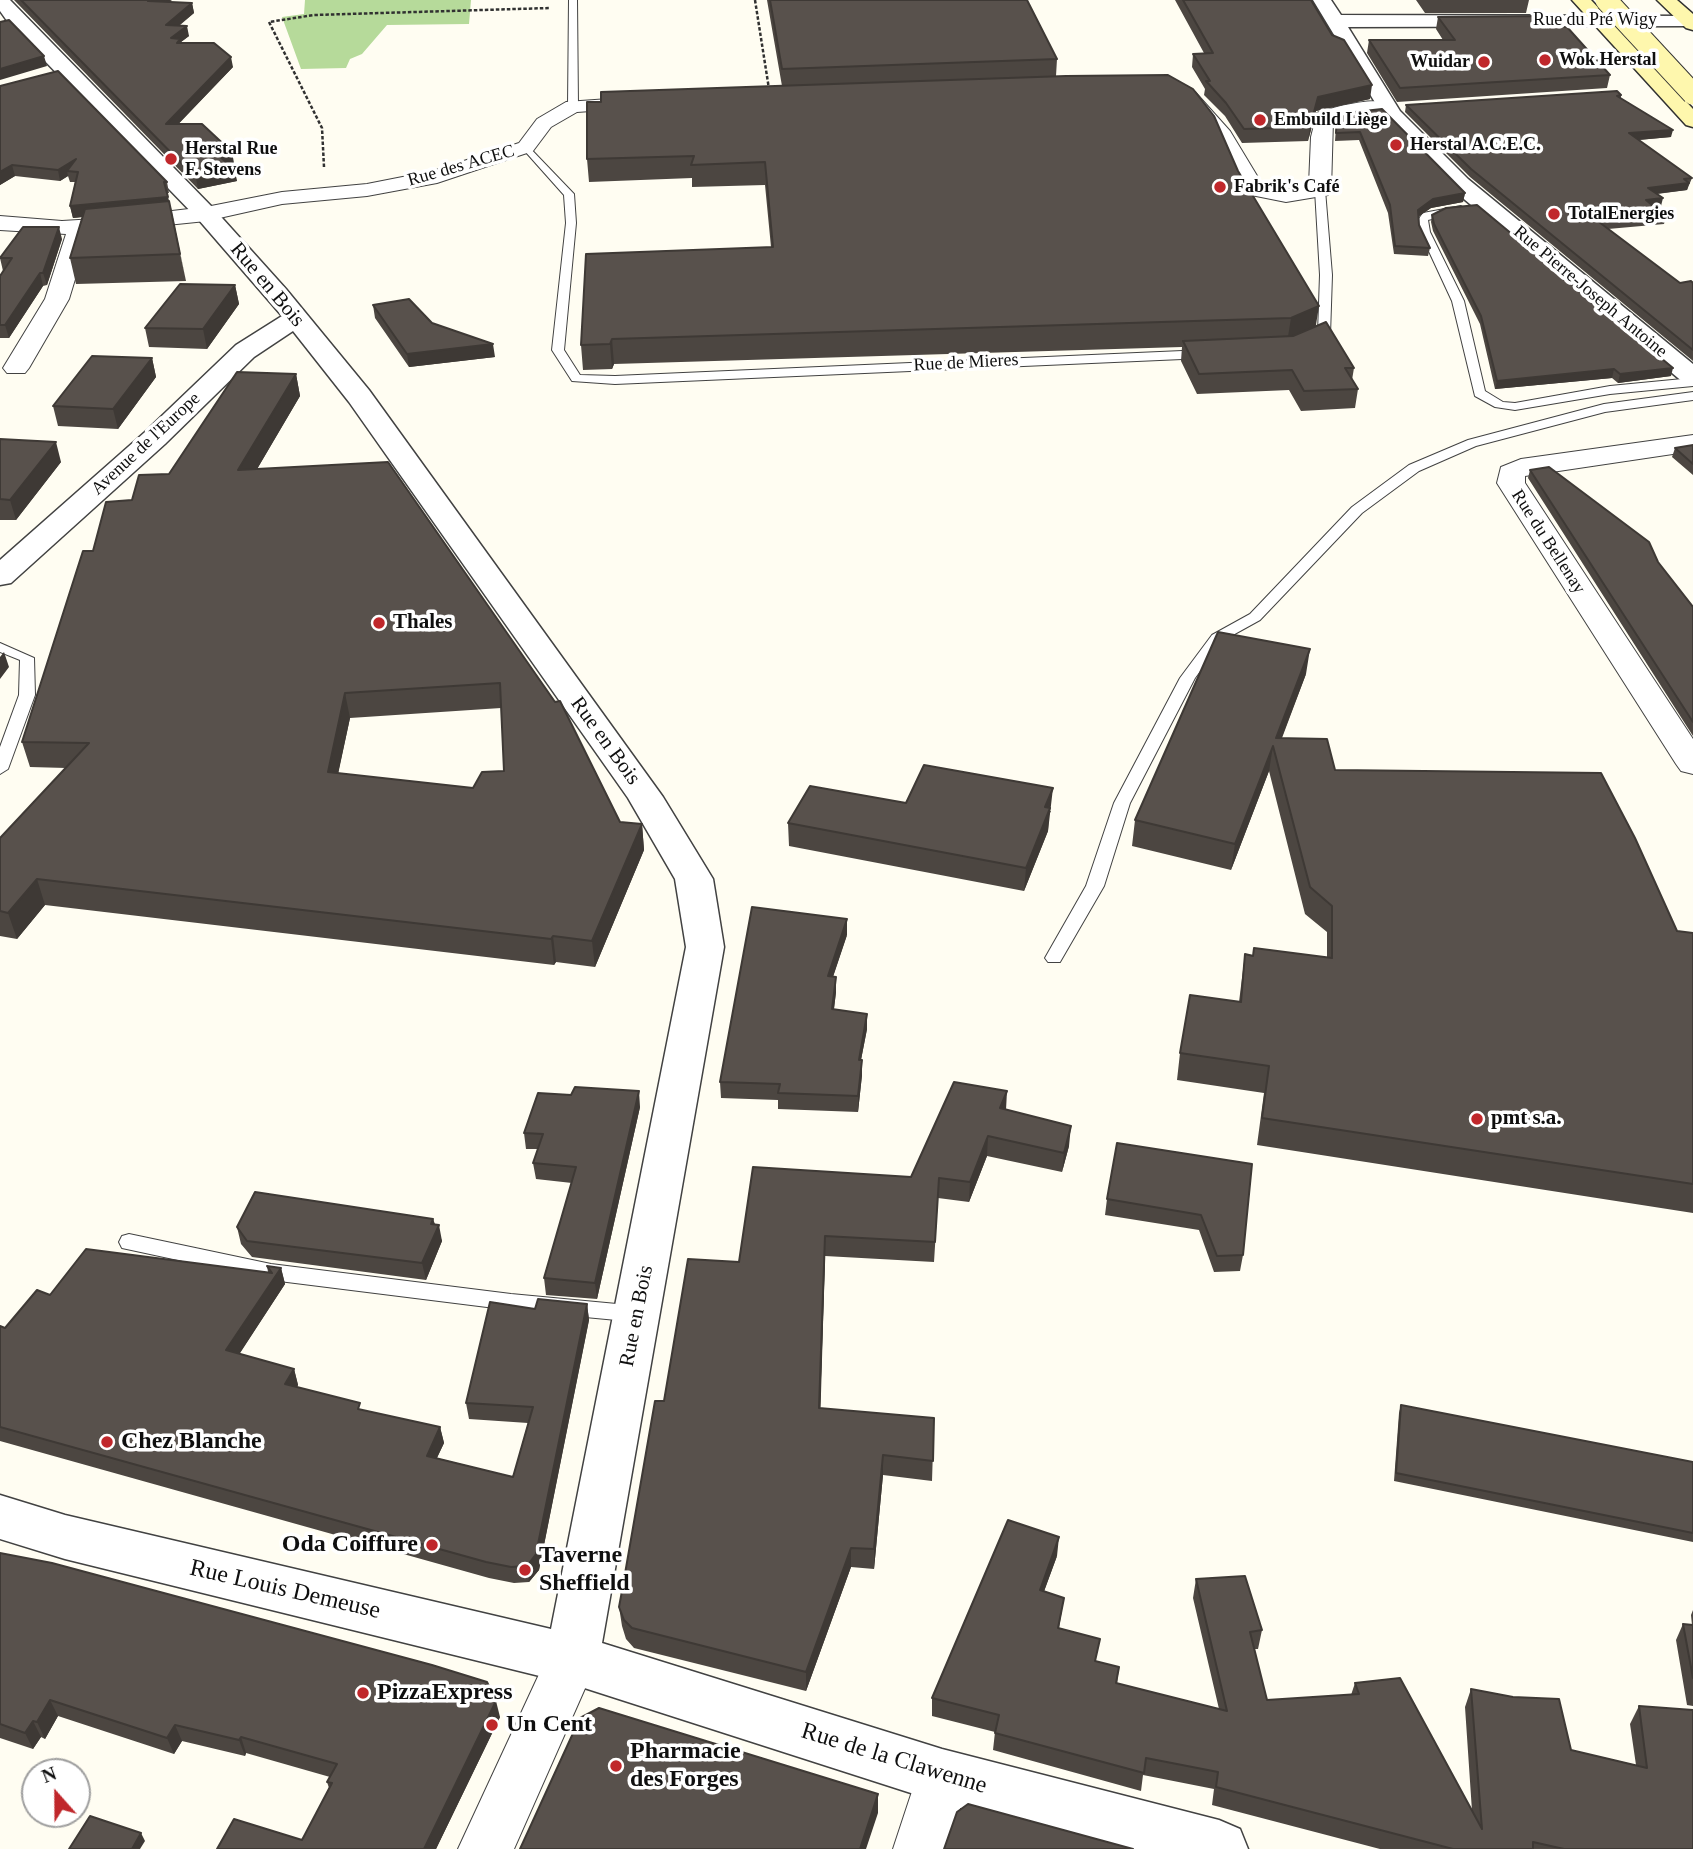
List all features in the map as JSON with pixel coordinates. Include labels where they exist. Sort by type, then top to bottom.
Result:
[{"type":"main road","points":[[1581,0],[1620,39],[1693,121]]},
{"type":"main road","points":[[1606,0],[1693,94]]},
{"type":"main road","points":[[1635,0],[1671,37]]},
{"type":"main road","points":[[1666,0],[1691,21]]},
{"type":"street","name":"Rue Pierre-Joseph Antoine","points":[[1322,0],[1394,108],[1445,171],[1693,379]]},
{"type":"street","name":"Rue en Bois","points":[[4,12],[67,72],[206,214],[359,396],[637,786],[694,878],[705,947],[572,1659]]},
{"type":"street","name":"Rue du Pré Wigy","points":[[1335,21],[1691,21]]},
{"type":"street","points":[[42,76],[67,72]]},
{"type":"street","points":[[1166,88],[1187,95],[1223,135],[1254,189],[1286,196],[1320,190],[1324,117],[1343,110],[1394,108]]},
{"type":"street","name":"Rue des ACEC","points":[[2,225],[79,227],[206,214],[308,195],[367,190],[437,177],[526,147],[544,123],[573,106],[654,103]]},
{"type":"street","points":[[16,368],[57,299],[77,243],[79,227]]},
{"type":"street","name":"Avenue de l'Europe","points":[[0,576],[155,438],[245,351],[296,318]]},
{"type":"street","name":"Rue du Bellenay","points":[[1693,443],[1521,467],[1511,473],[1511,483],[1693,764]]},
{"type":"street","name":"Rue Louis Demeuse","points":[[0,1517],[65,1537],[572,1659]]},
{"type":"street","points":[[486,1849],[572,1659]]},
{"type":"street","name":"Rue de la Clawenne","points":[[572,1659],[942,1776],[1219,1849]]},
{"type":"street","points":[[921,1849],[942,1776]]},
{"type":"lane","points":[[573,0],[573,106]]},
{"type":"lane","name":"Rue de Mieres","points":[[526,147],[569,194],[570,223],[558,350],[576,378],[615,380],[1222,354]]},
{"type":"lane","points":[[1301,345],[1324,335],[1326,275],[1320,190]]},
{"type":"lane","name":"Rue Pierre-Joseph Antoine","points":[[1486,206],[1438,212],[1427,215],[1423,220],[1425,232],[1458,301],[1479,393],[1489,402],[1514,407],[1693,379]]},
{"type":"lane","points":[[1054,958],[1095,886],[1122,803],[1188,678],[1217,638],[1255,617],[1357,510],[1413,468],[1472,443],[1604,408],[1693,396]]},
{"type":"lane","points":[[0,647],[27,658],[27,695],[0,769]]},
{"type":"lane","points":[[129,1242],[271,1272],[511,1302],[638,1314]]},
{"type":"path","points":[[755,0],[770,98]]},
{"type":"path","points":[[308,195],[324,168],[321,128],[269,22],[314,15],[557,8]]},
{"type":"green space","points":[[305,0],[471,0],[469,24],[387,25],[362,54],[350,59],[346,68],[301,69],[282,17],[304,14]]},
{"type":"building","points":[[21,0],[150,0],[148,1],[192,3],[166,25],[187,26],[171,38],[180,39],[177,43],[214,43],[231,57],[166,124],[202,124],[232,152],[218,155],[235,170],[196,178]]},
{"type":"building","points":[[770,0],[1027,0],[1057,59],[782,69]]},
{"type":"building","points":[[1183,0],[1311,0],[1332,35],[1344,40],[1372,85],[1318,97],[1310,127],[1244,129],[1206,81],[1210,81],[1193,54],[1213,53]]},
{"type":"building","points":[[1542,16],[1551,27],[1567,27],[1610,75],[1400,88],[1369,40],[1455,40],[1438,17]]},
{"type":"building","points":[[9,20],[44,56],[0,69],[0,22]]},
{"type":"building","points":[[58,71],[167,182],[164,182],[168,197],[70,206],[78,172],[67,171],[76,159],[58,170],[12,165],[0,172],[0,86]]},
{"type":"building","points":[[1168,75],[1193,89],[1214,116],[1238,171],[1319,306],[1291,318],[612,339],[610,344],[581,345],[586,254],[773,247],[765,162],[691,165],[694,156],[587,159],[587,102],[601,102],[601,92]]},
{"type":"building","points":[[1617,91],[1621,95],[1617,96],[1673,130],[1629,133],[1692,178],[1684,179],[1689,183],[1648,188],[1663,198],[1646,200],[1666,217],[1599,222],[1680,283],[1693,283],[1693,350],[1471,169],[1406,105]]},
{"type":"building","points":[[1382,109],[1465,193],[1433,199],[1418,210],[1419,225],[1430,248],[1395,246],[1390,205],[1360,132],[1336,133],[1337,114]]},
{"type":"building","points":[[169,201],[180,254],[70,258],[85,209]]},
{"type":"building","points":[[1477,205],[1673,368],[1620,374],[1614,369],[1497,381],[1481,316],[1434,224],[1432,215],[1446,208]]},
{"type":"building","points":[[23,227],[59,227],[43,273],[40,273],[5,325],[0,325],[0,276],[12,258],[0,258]]},
{"type":"building","points":[[180,284],[235,285],[203,329],[145,328]]},
{"type":"building","points":[[409,299],[432,323],[493,344],[407,354],[373,305]]},
{"type":"building","points":[[1326,322],[1354,368],[1345,368],[1358,389],[1304,391],[1292,370],[1199,374],[1183,341],[1293,336]]},
{"type":"building","points":[[92,356],[152,358],[113,409],[53,406]]},
{"type":"building","points":[[237,372],[296,374],[238,470],[388,462],[555,702],[560,701],[620,822],[642,824],[592,941],[553,936],[551,939],[37,879],[8,913],[0,911],[0,838],[89,743],[22,742],[83,551],[93,551],[106,502],[132,500],[139,475],[169,474]],"holes":[[[500,683],[504,771],[482,772],[473,788],[328,772],[345,693]]]},
{"type":"building","points":[[0,439],[56,442],[10,500],[0,499]]},
{"type":"building","points":[[1693,445],[1693,464],[1675,448]]},
{"type":"building","points":[[1549,467],[1649,542],[1658,562],[1693,607],[1693,722],[1530,470]]},
{"type":"building","points":[[1218,632],[1310,649],[1276,738],[1327,739],[1335,770],[1601,773],[1635,838],[1677,931],[1693,933],[1693,1184],[1262,1118],[1269,1066],[1180,1053],[1190,995],[1241,1002],[1245,954],[1253,956],[1254,948],[1332,958],[1332,906],[1310,887],[1273,746],[1235,844],[1135,820]]},
{"type":"building","points":[[924,765],[1053,788],[1045,807],[1050,808],[1026,868],[788,823],[810,786],[906,803]]},
{"type":"building","points":[[752,907],[847,919],[828,976],[836,977],[832,1009],[867,1014],[859,1060],[862,1060],[858,1096],[778,1093],[780,1084],[720,1082]]},
{"type":"building","points":[[954,1082],[1007,1091],[1000,1108],[1071,1126],[1064,1153],[988,1136],[970,1182],[939,1178],[935,1242],[825,1236],[819,1408],[934,1418],[933,1461],[883,1455],[874,1549],[851,1548],[806,1672],[632,1628],[624,1620],[619,1607],[655,1401],[664,1401],[688,1259],[739,1262],[753,1167],[911,1177]]},
{"type":"building","points":[[575,1087],[639,1091],[595,1283],[544,1278],[576,1167],[533,1163],[543,1134],[524,1133],[538,1093],[571,1095]]},
{"type":"building","points":[[1117,1143],[1252,1164],[1243,1255],[1217,1256],[1201,1215],[1107,1199]]},
{"type":"building","points":[[255,1192],[433,1219],[431,1224],[439,1225],[422,1263],[247,1241],[237,1227]]},
{"type":"building","points":[[86,1249],[272,1273],[267,1266],[281,1268],[226,1350],[294,1369],[285,1384],[360,1403],[358,1409],[440,1427],[427,1456],[513,1477],[533,1407],[466,1403],[490,1302],[535,1309],[538,1299],[587,1304],[536,1554],[527,1566],[511,1567],[486,1562],[0,1427],[0,1326],[5,1328],[37,1290],[50,1295]]},
{"type":"building","points":[[1401,1405],[1693,1462],[1693,1533],[1396,1473]]},
{"type":"building","points":[[1008,1520],[1059,1537],[1040,1590],[1064,1598],[1058,1628],[1100,1639],[1095,1661],[1119,1667],[1116,1683],[1227,1711],[1196,1579],[1245,1576],[1262,1630],[1250,1632],[1267,1700],[1359,1694],[1355,1683],[1400,1678],[1482,1829],[1471,1689],[1513,1697],[1559,1699],[1571,1750],[1647,1768],[1639,1706],[1693,1710],[1693,1849],[1564,1849],[1533,1842],[1533,1849],[1453,1849],[1216,1787],[1218,1772],[1146,1758],[1144,1773],[995,1733],[999,1715],[932,1698]]},
{"type":"building","points":[[0,1553],[52,1563],[432,1665],[487,1682],[496,1701],[424,1849],[217,1849],[234,1819],[302,1840],[332,1783],[327,1782],[337,1764],[241,1737],[239,1740],[175,1725],[167,1738],[50,1700],[37,1722],[33,1721],[25,1733],[0,1724]]},
{"type":"building","points":[[1683,1624],[1693,1625],[1693,1678]]},
{"type":"building","points":[[599,1708],[878,1794],[860,1849],[520,1849],[580,1718]]},
{"type":"building","points":[[968,1804],[1133,1849],[944,1849],[957,1812]]},
{"type":"building","points":[[91,1816],[141,1833],[132,1849],[69,1849],[82,1828],[91,1828]]},
{"type":"place","name":"Wok Herstal","points":[[1545,60]]},
{"type":"place","name":"Wuidar","points":[[1484,62]]},
{"type":"place","name":"Embuild Liège","points":[[1260,120]]},
{"type":"place","name":"Herstal A.C.E.C.","points":[[1396,145]]},
{"type":"place","name":"Herstal Rue F. Stevens","points":[[171,159]]},
{"type":"place","name":"Fabrik's Café","points":[[1220,187]]},
{"type":"place","name":"TotalEnergies","points":[[1554,214]]},
{"type":"place","name":"Thales","points":[[379,623]]},
{"type":"place","name":"pmt s.a.","points":[[1477,1119]]},
{"type":"place","name":"Chez Blanche","points":[[107,1442]]},
{"type":"place","name":"Oda Coiffure","points":[[432,1545]]},
{"type":"place","name":"Taverne Sheffield","points":[[525,1570]]},
{"type":"place","name":"PizzaExpress","points":[[363,1693]]},
{"type":"place","name":"Un Cent","points":[[492,1725]]},
{"type":"place","name":"Pharmacie des Forges","points":[[616,1766]]}]
